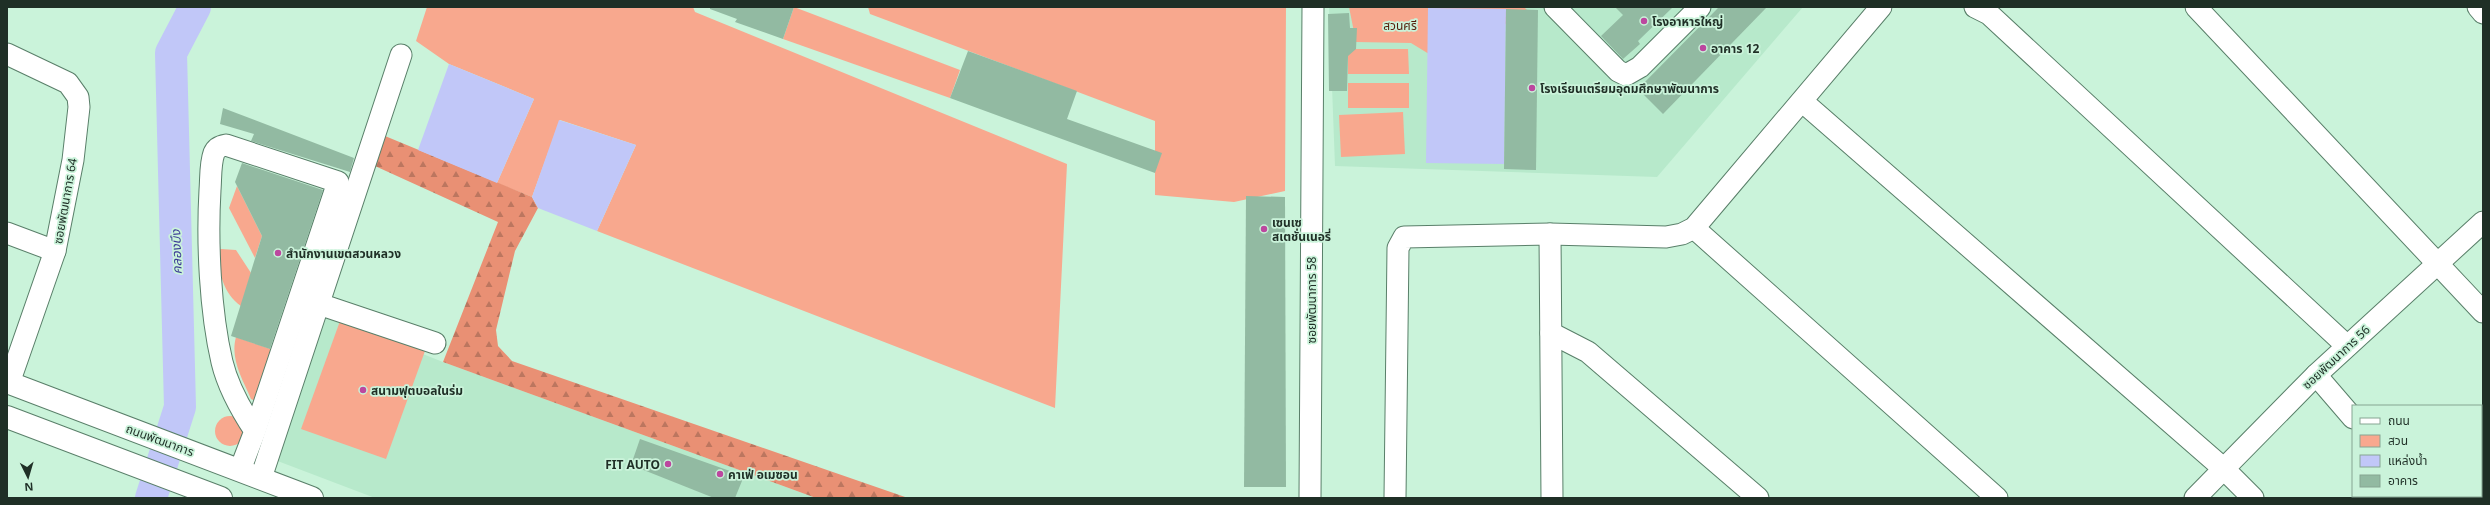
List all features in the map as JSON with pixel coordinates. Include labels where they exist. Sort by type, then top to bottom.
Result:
[{"type":"main road","name":"ถนนพัฒนาการ","points":[[8,383],[312,498]]},
{"type":"main road","points":[[7,417],[133,466],[221,498]]},
{"type":"street","name":"ซอยพัฒนาการ 58","points":[[1310,498],[1313,7]]},
{"type":"street","points":[[1555,7],[1618,71],[1626,75],[1640,67],[1700,7]]},
{"type":"street","points":[[1395,498],[1398,248],[1404,237],[1411,235],[1550,234],[1666,237],[1682,234],[1694,228],[1803,102],[1882,7]]},
{"type":"street","points":[[1975,7],[1989,14],[2347,346]]},
{"type":"street","points":[[2196,7],[2483,312]]},
{"type":"street","points":[[2478,7],[2483,13]]},
{"type":"street","name":"ซอยพัฒนาการ 64","points":[[7,54],[68,83],[78,97],[79,107],[72,160],[55,251],[8,383]]},
{"type":"street","points":[[240,470],[347,186],[401,55]]},
{"type":"street","points":[[1803,102],[2224,469],[2252,498]]},
{"type":"street","points":[[255,431],[241,410],[222,363],[215,319],[209,209],[215,152],[219,146],[226,145],[347,186]]},
{"type":"street","points":[[261,478],[318,304],[347,186]]},
{"type":"street","name":"ซอยพัฒนาการ 56","points":[[2195,498],[2316,375],[2483,222]]},
{"type":"street","points":[[1694,228],[1997,498]]},
{"type":"street","points":[[7,233],[55,251]]},
{"type":"street","points":[[1550,234],[1552,498]]},
{"type":"street","points":[[318,304],[435,343]]},
{"type":"street","points":[[1551,333],[1588,352],[1758,498]]},
{"type":"street","points":[[2316,375],[2352,417]]},
{"type":"shaded area","name":"โรงเรียนเตรียมอุดมศึกษาพัฒนาการ","points":[[1329,7],[1803,7],[1657,177],[1335,166]]},
{"type":"shaded area","points":[[327,316],[443,362],[816,498],[375,498],[275,460]]},
{"type":"green space","points":[[427,7],[693,7],[695,12],[1067,164],[1055,408],[597,231],[636,145],[560,120],[532,197],[497,183],[534,99],[449,64],[416,41]]},
{"type":"green space","points":[[794,7],[960,70],[950,98],[783,39]]},
{"type":"green space","points":[[868,7],[1286,7],[1285,191],[1234,202],[1155,195],[1155,121],[870,14]]},
{"type":"green space","name":"สวนศรี","points":[[1349,7],[1524,7],[1531,14],[1429,54],[1411,43],[1356,42]]},
{"type":"green space","points":[[1348,49],[1408,49],[1409,74],[1348,74]]},
{"type":"green space","points":[[1348,83],[1409,83],[1409,108],[1348,108]]},
{"type":"green space","points":[[1403,112],[1405,154],[1341,157],[1339,115]]},
{"type":"green space","points":[[385,136],[532,197],[538,208],[515,251],[496,330],[498,346],[512,361],[908,498],[816,498],[443,362],[498,222],[375,166]]},
{"type":"green space","points":[[237,186],[262,236],[255,258],[229,208]]},
{"type":"green space","points":[[221,249],[236,250],[251,273],[241,306],[230,295],[223,282],[217,252]]},
{"type":"green space","name":"สนามฟุตบอลในร่ม","points":[[340,321],[425,351],[386,459],[301,429]]},
{"type":"green space","points":[[236,337],[282,353],[260,403],[251,399],[238,368],[235,353]]},
{"type":"green space","points":[[230,416],[241,420],[245,431],[241,442],[230,446],[219,442],[215,431],[219,420]]},
{"type":"water","points":[[1428,8],[1506,9],[1504,164],[1426,163]]},
{"type":"water","points":[[449,64],[534,99],[497,183],[418,150]]},
{"type":"water","points":[[559,120],[636,145],[597,231],[538,208],[532,197]]},
{"type":"building","points":[[710,7],[794,7],[783,39],[735,22],[737,19],[710,9]]},
{"type":"building","points":[[1615,7],[1673,7],[1638,41],[1640,44],[1623,59],[1601,36],[1623,15]]},
{"type":"building","name":"อาคาร 12","points":[[1719,7],[1767,7],[1663,114],[1638,89]]},
{"type":"building","points":[[1506,9],[1538,10],[1536,170],[1504,169]]},
{"type":"building","points":[[1349,13],[1350,28],[1357,28],[1356,49],[1348,56],[1347,91],[1329,91],[1328,14]]},
{"type":"building","points":[[968,51],[1077,91],[1067,119],[1162,153],[1155,173],[950,98]]},
{"type":"building","points":[[223,108],[354,158],[350,172],[251,141],[254,134],[220,124]]},
{"type":"building","points":[[242,163],[323,190],[270,349],[231,336],[262,236],[235,182]]},
{"type":"building","points":[[1246,196],[1285,197],[1286,487],[1244,487]]},
{"type":"building","points":[[640,439],[744,476],[735,498],[714,498],[631,465]]},
{"type":"waterway","name":"คลองบึง","points":[[151,498],[180,407],[171,53],[195,7]]},
{"type":"place","name":"โรงอาหารใหญ่","points":[[1644,21]]},
{"type":"place","name":"อาคาร 12","points":[[1703,48]]},
{"type":"place","name":"โรงเรียนเตรียมอุดมศึกษาพัฒนาการ","points":[[1532,88]]},
{"type":"place","name":"เซนเซ สเตชั่นเนอรี่","points":[[1264,229]]},
{"type":"place","name":"สำนักงานเขตสวนหลวง","points":[[278,253]]},
{"type":"place","name":"สนามฟุตบอลในร่ม","points":[[363,390]]},
{"type":"place","name":"FIT AUTO","points":[[668,464]]},
{"type":"place","name":"คาเฟ่ อเมซอน","points":[[720,474]]}]
